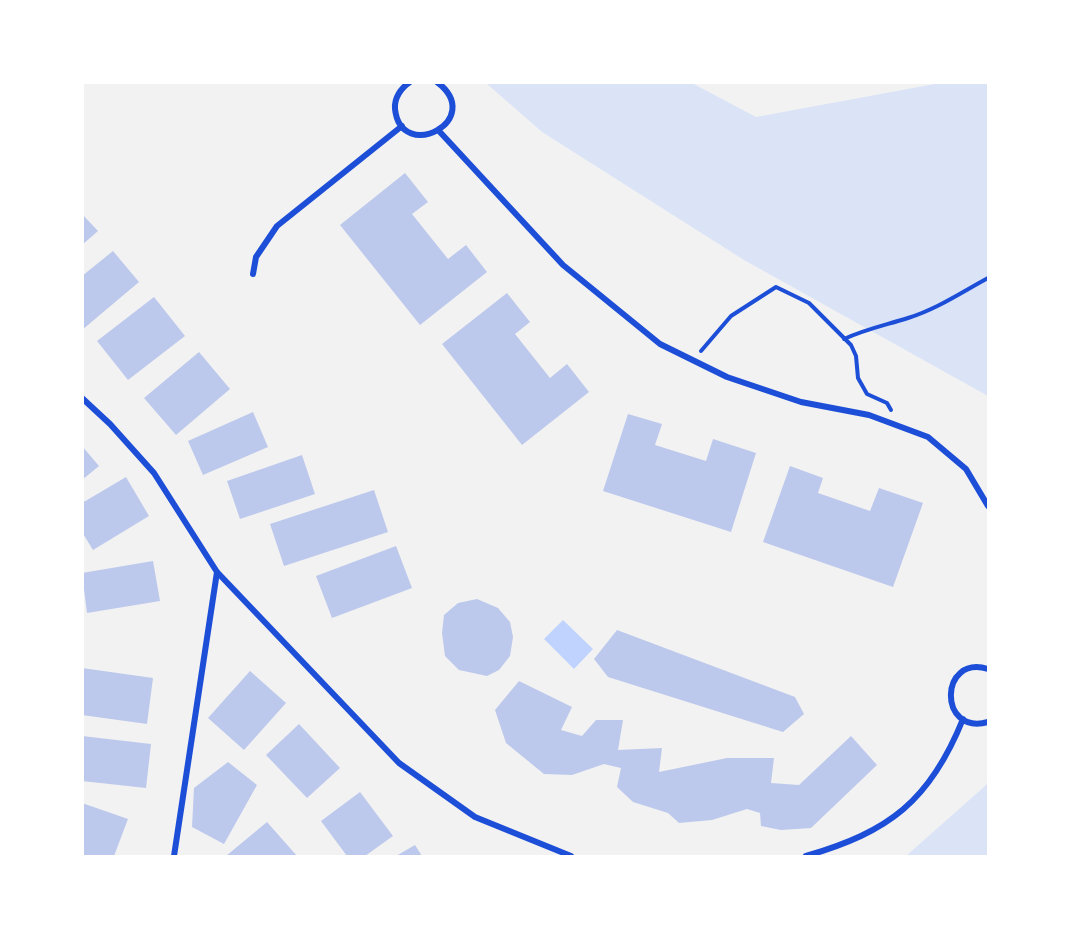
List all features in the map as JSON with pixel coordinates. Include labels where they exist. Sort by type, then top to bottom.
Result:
[{"type":"street","points":[[406,84],[395,105],[402,126],[416,134],[432,134],[446,125],[452,110],[448,94],[437,82]]},
{"type":"street","points":[[253,274],[256,257],[277,226],[402,126]]},
{"type":"street","points":[[439,131],[563,265],[660,344],[727,377],[801,402],[869,415],[928,437],[966,469],[988,506]]},
{"type":"street","points":[[82,398],[110,424],[154,473],[217,572],[399,763],[475,817],[553,854],[571,856]]},
{"type":"street","points":[[174,856],[217,572]]},
{"type":"street","points":[[988,669],[967,669],[952,686],[953,707],[963,719],[979,724],[988,722]]},
{"type":"street","points":[[806,856],[846,845],[893,820],[930,784],[953,744],[963,719]]},
{"type":"path","points":[[844,339],[877,325],[907,318],[954,298],[988,278]]},
{"type":"path","points":[[693,360],[731,315],[776,287],[809,303],[844,339],[856,356],[858,378],[867,394],[887,403],[900,426]]},
{"type":"shaded area","points":[[486,83],[692,83],[756,117],[940,83],[988,83],[988,396],[744,260],[542,132]]},
{"type":"shaded area","points":[[988,782],[988,856],[906,856],[985,786]]},
{"type":"water","points":[[563,620],[593,649],[574,669],[544,639]]},
{"type":"building","points":[[405,173],[428,202],[412,214],[448,259],[466,245],[487,272],[420,325],[340,225]]},
{"type":"building","points":[[82,214],[98,231],[82,245]]},
{"type":"building","points":[[113,251],[139,282],[82,330],[82,276]]},
{"type":"building","points":[[507,293],[530,322],[515,334],[550,378],[567,364],[589,392],[522,445],[442,344]]},
{"type":"building","points":[[154,297],[185,336],[128,380],[97,341]]},
{"type":"building","points":[[199,352],[230,389],[176,435],[144,398]]},
{"type":"building","points":[[253,412],[268,447],[203,475],[188,441]]},
{"type":"building","points":[[628,414],[662,424],[655,445],[706,461],[713,439],[756,453],[731,532],[603,491]]},
{"type":"building","points":[[82,446],[99,466],[82,480]]},
{"type":"building","points":[[302,455],[315,494],[240,519],[227,481]]},
{"type":"building","points":[[790,466],[823,478],[818,493],[870,511],[879,488],[923,503],[893,587],[763,542]]},
{"type":"building","points":[[126,477],[149,516],[93,550],[82,532],[82,503]]},
{"type":"building","points":[[374,490],[388,532],[284,566],[270,524]]},
{"type":"building","points":[[396,546],[412,588],[332,618],[316,576]]},
{"type":"building","points":[[153,561],[160,601],[87,613],[82,573]]},
{"type":"building","points":[[477,599],[498,608],[510,622],[513,637],[510,656],[499,670],[487,676],[459,670],[445,656],[442,633],[444,615],[458,603]]},
{"type":"building","points":[[617,630],[795,697],[804,714],[783,732],[608,677],[594,659]]},
{"type":"building","points":[[82,668],[153,678],[147,724],[82,715]]},
{"type":"building","points":[[250,671],[286,703],[244,750],[208,718]]},
{"type":"building","points":[[519,681],[572,707],[561,730],[582,736],[596,720],[623,720],[618,750],[662,748],[659,772],[727,758],[774,758],[771,783],[799,785],[851,736],[877,765],[811,828],[781,830],[761,826],[760,813],[747,809],[712,820],[679,823],[668,813],[633,802],[617,787],[621,768],[604,764],[572,775],[544,774],[506,743],[495,710]]},
{"type":"building","points":[[299,724],[340,768],[307,798],[266,755]]},
{"type":"building","points":[[82,736],[151,744],[146,788],[82,781]]},
{"type":"building","points":[[228,762],[257,785],[224,844],[192,827],[194,788]]},
{"type":"building","points":[[360,792],[393,836],[365,856],[347,856],[321,821]]},
{"type":"building","points":[[82,803],[128,819],[114,856],[82,856]]},
{"type":"building","points":[[267,822],[297,856],[226,856]]},
{"type":"building","points":[[415,845],[422,856],[396,856]]}]
